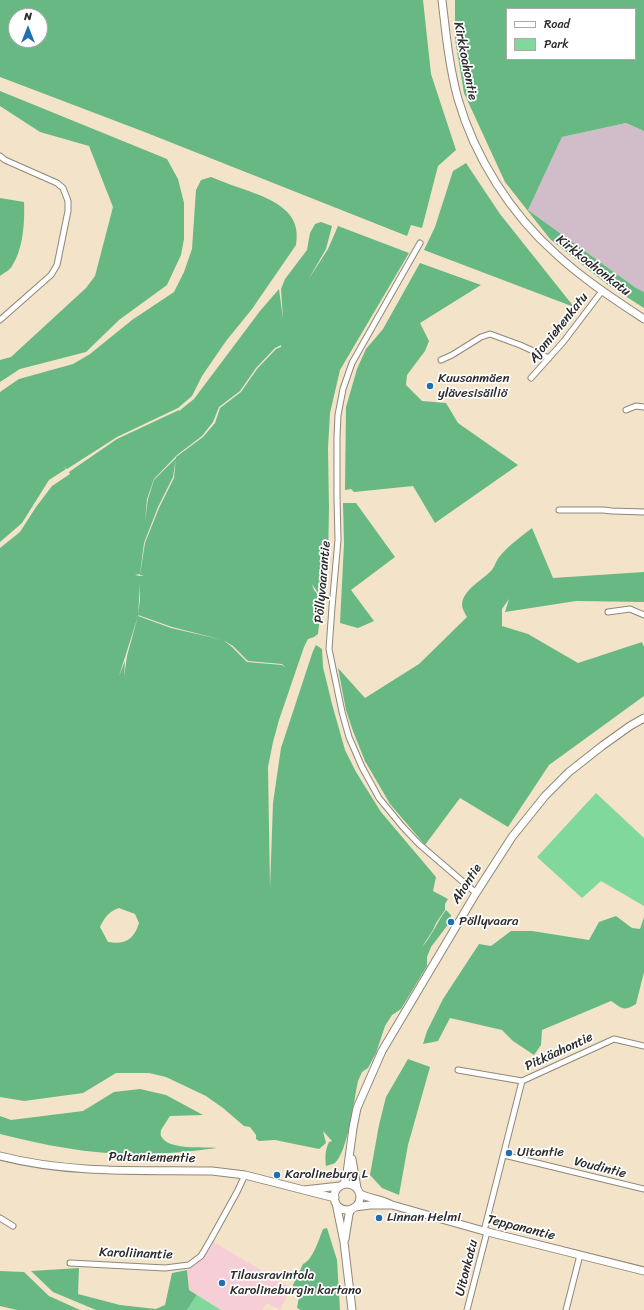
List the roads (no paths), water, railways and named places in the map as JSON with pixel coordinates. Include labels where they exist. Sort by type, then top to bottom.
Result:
[{"type":"street","name":"Kirkkoahontie","points":[[442,0],[449,59],[458,100],[468,126]]},
{"type":"street","name":"Kirkkoahonkatu","points":[[468,126],[480,155],[492,176],[535,235],[574,270],[644,319]]},
{"type":"street","points":[[0,156],[5,160],[57,183],[63,188],[68,201],[68,211],[57,265],[51,275],[0,320]]},
{"type":"street","name":"Pöllyvaarantie","points":[[420,243],[352,363],[343,389],[338,415],[338,540],[329,650],[342,712],[349,737],[362,767],[379,798],[419,844],[476,893]]},
{"type":"street","name":"Ajomiehenkatu","points":[[531,378],[564,341],[602,291]]},
{"type":"street","points":[[441,360],[458,352],[481,337],[490,334],[549,358]]},
{"type":"street","points":[[626,410],[636,406],[644,407]]},
{"type":"street","points":[[559,510],[644,512]]},
{"type":"street","points":[[608,612],[630,610],[644,615]]},
{"type":"street","name":"Ahontie","points":[[342,1185],[348,1173],[350,1148],[357,1108],[382,1051],[476,893],[512,837],[569,772],[602,746],[644,718]]},
{"type":"street","name":"Pitkäahontie","points":[[458,1070],[522,1081],[614,1039],[644,1046]]},
{"type":"street","points":[[485,1231],[522,1081]]},
{"type":"street","name":"Ahontie","points":[[350,1148],[358,1191]]},
{"type":"street","name":"Voudintie","points":[[504,1155],[644,1190]]},
{"type":"street","name":"Paltaniementie","points":[[0,1156],[60,1168],[212,1171],[245,1175],[311,1193],[324,1195],[335,1201]]},
{"type":"street","name":"Karoliinantie","points":[[70,1263],[165,1268],[189,1265],[201,1256],[212,1239],[245,1175]]},
{"type":"street","points":[[344,1242],[349,1214],[352,1208],[358,1203],[358,1191],[350,1184],[342,1185],[335,1192],[335,1201],[344,1242],[352,1310]]},
{"type":"street","name":"Paltaniementie","points":[[303,1190],[342,1185]]},
{"type":"street","name":"Teppanantie","points":[[358,1191],[371,1198],[387,1201],[392,1205]]},
{"type":"street","points":[[335,1201],[342,1208],[352,1208]]},
{"type":"street","name":"Teppanantie","points":[[352,1208],[370,1205],[392,1205],[485,1231],[644,1271]]},
{"type":"street","points":[[0,1218],[13,1226]]},
{"type":"street","name":"Uitonkatu","points":[[467,1310],[485,1231]]},
{"type":"street","points":[[566,1310],[580,1255]]},
{"type":"place","name":"Kuusanmäen ylävesisäiliö","points":[[430,386]]},
{"type":"place","name":"Pöllyvaara","points":[[451,922]]},
{"type":"place","name":"Uitontie","points":[[509,1153]]},
{"type":"place","name":"Karolineburg L","points":[[277,1175]]},
{"type":"place","name":"Linnan Helmi","points":[[379,1218]]},
{"type":"place","name":"Tilausravintola Karolineburgin kartano","points":[[222,1283]]}]
